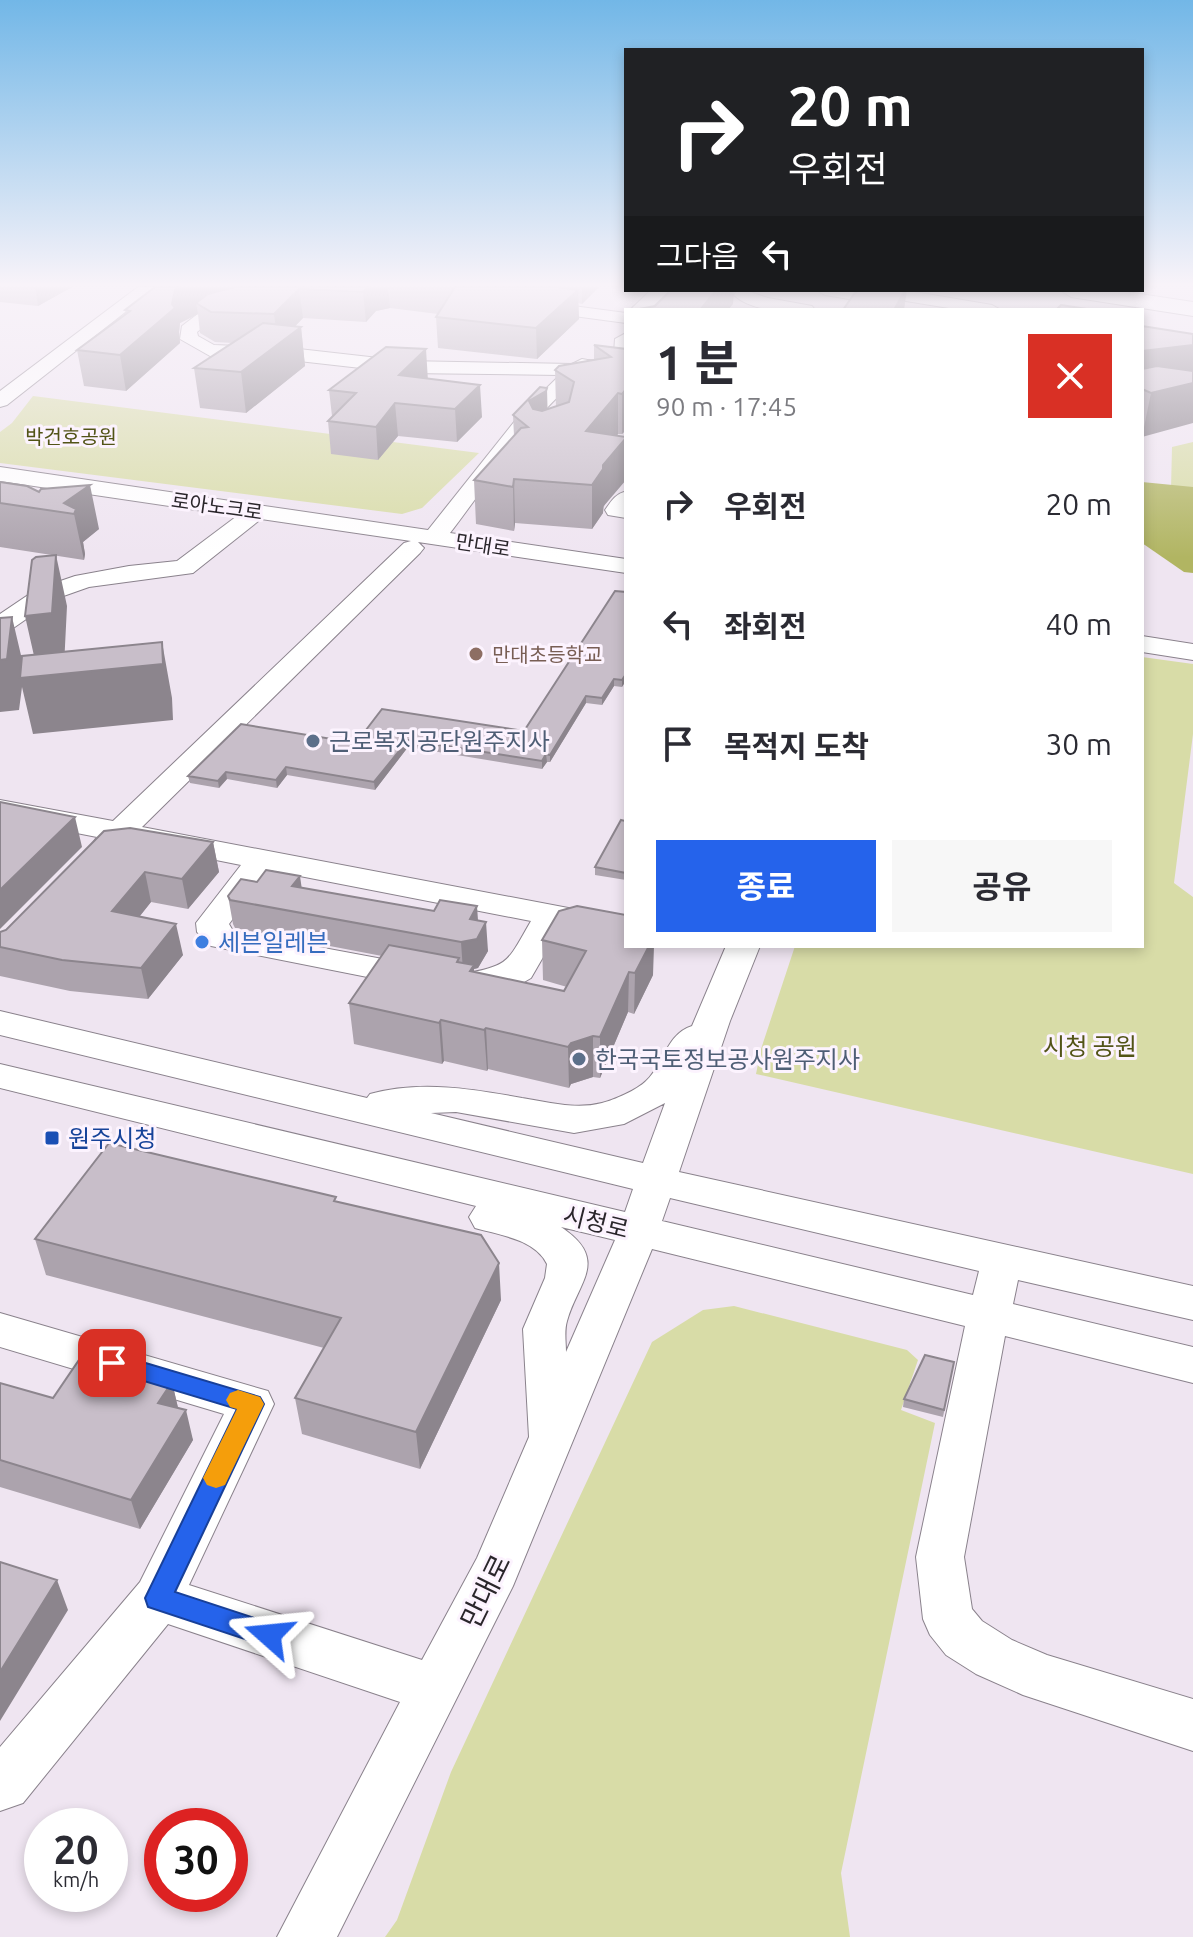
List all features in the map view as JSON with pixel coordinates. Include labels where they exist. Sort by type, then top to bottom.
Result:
[{"type":"street","points":[[0,401],[31,377]]},
{"type":"street","name":"만대로","points":[[424,543],[529,416],[569,377]]},
{"type":"street","points":[[529,416],[555,419]]},
{"type":"street","name":"로아노크로","points":[[0,474],[256,512],[424,543]]},
{"type":"street","points":[[0,626],[46,594],[84,581],[184,568],[256,512]]},
{"type":"street","points":[[86,865],[424,543]]},
{"type":"street","name":"만대로","points":[[424,543],[624,566]]},
{"type":"street","points":[[1144,644],[1193,652]]},
{"type":"street","points":[[0,809],[624,929]]},
{"type":"street","points":[[262,859],[212,923],[214,932],[223,939],[463,985],[507,977],[519,970],[551,915]]},
{"type":"street","points":[[659,1179],[733,948]]},
{"type":"street","points":[[346,1105],[456,1099],[574,1120],[611,1115],[660,1090],[677,1059],[712,1021]]},
{"type":"street","points":[[0,1023],[774,1209],[1193,1303]]},
{"type":"street","name":"시청로","points":[[0,1076],[1193,1365]]},
{"type":"street","points":[[333,1157],[445,1206],[515,1223],[558,1246],[567,1258],[567,1274],[544,1325],[550,1442]]},
{"type":"street","name":"만대로","points":[[306,1937],[496,1570],[659,1179]]},
{"type":"street","points":[[1002,1261],[978,1359],[940,1557],[948,1619],[964,1638],[994,1657],[1041,1678],[1193,1725]]},
{"type":"street","points":[[0,1330],[252,1404],[158,1598],[4,1784],[0,1784]]},
{"type":"street","points":[[158,1598],[436,1689]]},
{"type":"green space","name":"박건호공원","points":[[33,396],[479,453],[422,508],[402,514],[0,463],[0,432],[12,423]]},
{"type":"green space","points":[[1193,442],[1193,492],[1171,489],[1172,447]]},
{"type":"green space","points":[[1144,482],[1193,487],[1193,573],[1184,572],[1144,544]]},
{"type":"green space","name":"시청 공원","points":[[1144,657],[1193,664],[1193,734],[1174,883],[1193,897],[1193,1174],[756,1074],[761,1049],[794,948],[1144,948]]},
{"type":"green space","points":[[734,1306],[907,1350],[918,1360],[901,1410],[935,1423],[841,1873],[850,1937],[385,1937],[397,1920],[451,1772],[652,1342],[703,1310]]},
{"type":"building","points":[[346,377],[418,377],[480,385],[455,409],[395,403],[376,427],[328,421],[356,393],[329,390]]},
{"type":"building","points":[[567,377],[624,377],[624,392],[618,393],[586,431],[624,437],[592,485],[514,479],[513,487],[474,480],[521,428],[528,427],[513,415],[540,387],[547,388],[546,391],[529,401],[533,409],[542,411],[569,402],[574,382]]},
{"type":"building","points":[[1144,377],[1193,377],[1193,383],[1151,393],[1144,390]]},
{"type":"building","points":[[0,482],[27,486],[39,492],[41,489],[90,485],[64,503],[76,509],[74,514],[0,503]]},
{"type":"building","points":[[56,555],[52,613],[25,616],[32,560]]},
{"type":"building","points":[[615,591],[624,592],[624,677],[622,680],[614,679],[602,698],[586,696],[550,755],[546,754],[542,761],[408,740],[374,782],[286,767],[276,780],[226,772],[218,781],[188,776],[241,724],[356,743],[382,709],[524,731]]},
{"type":"building","points":[[12,617],[7,659],[0,660],[0,618]]},
{"type":"building","points":[[162,642],[163,664],[20,678],[22,656]]},
{"type":"building","points":[[0,802],[75,817],[0,890]]},
{"type":"building","points":[[621,820],[624,821],[624,873],[595,867]]},
{"type":"building","points":[[130,828],[213,842],[182,879],[145,872],[112,911],[176,924],[141,968],[62,960],[0,947],[0,932],[6,930],[104,831]]},
{"type":"building","points":[[266,870],[300,876],[292,886],[434,911],[440,900],[477,906],[470,919],[486,922],[477,939],[461,942],[230,900],[228,896],[241,879],[257,882]]},
{"type":"building","points":[[577,906],[624,915],[624,948],[648,948],[635,973],[629,972],[600,1037],[593,1036],[571,1043],[568,1047],[486,1028],[441,1020],[439,1023],[349,1003],[389,945],[459,958],[457,962],[474,965],[470,971],[564,991],[586,951],[542,940],[559,911]]},
{"type":"building","points":[[109,1143],[481,1235],[499,1263],[416,1432],[295,1398],[341,1318],[35,1239]]},
{"type":"building","points":[[925,1355],[954,1362],[944,1410],[904,1399]]},
{"type":"building","points":[[81,1357],[172,1382],[158,1403],[186,1410],[131,1500],[0,1460],[0,1383],[53,1398]]},
{"type":"building","points":[[0,1562],[57,1580],[0,1672]]},
{"type":"slow traffic","points":[[216,1478],[252,1404],[238,1400]]},
{"type":"place","name":"만대초등학교","points":[[476,654]]},
{"type":"place","name":"근로복지공단원주지사","points":[[313,741]]},
{"type":"place","name":"세븐일레븐","points":[[202,942]]},
{"type":"place","name":"한국국토정보공사원주지사","points":[[579,1059]]},
{"type":"place","name":"원주시청","points":[[52,1138]]},
{"type":"route","points":[[112,1363],[252,1404],[158,1598],[269,1635]]}]
